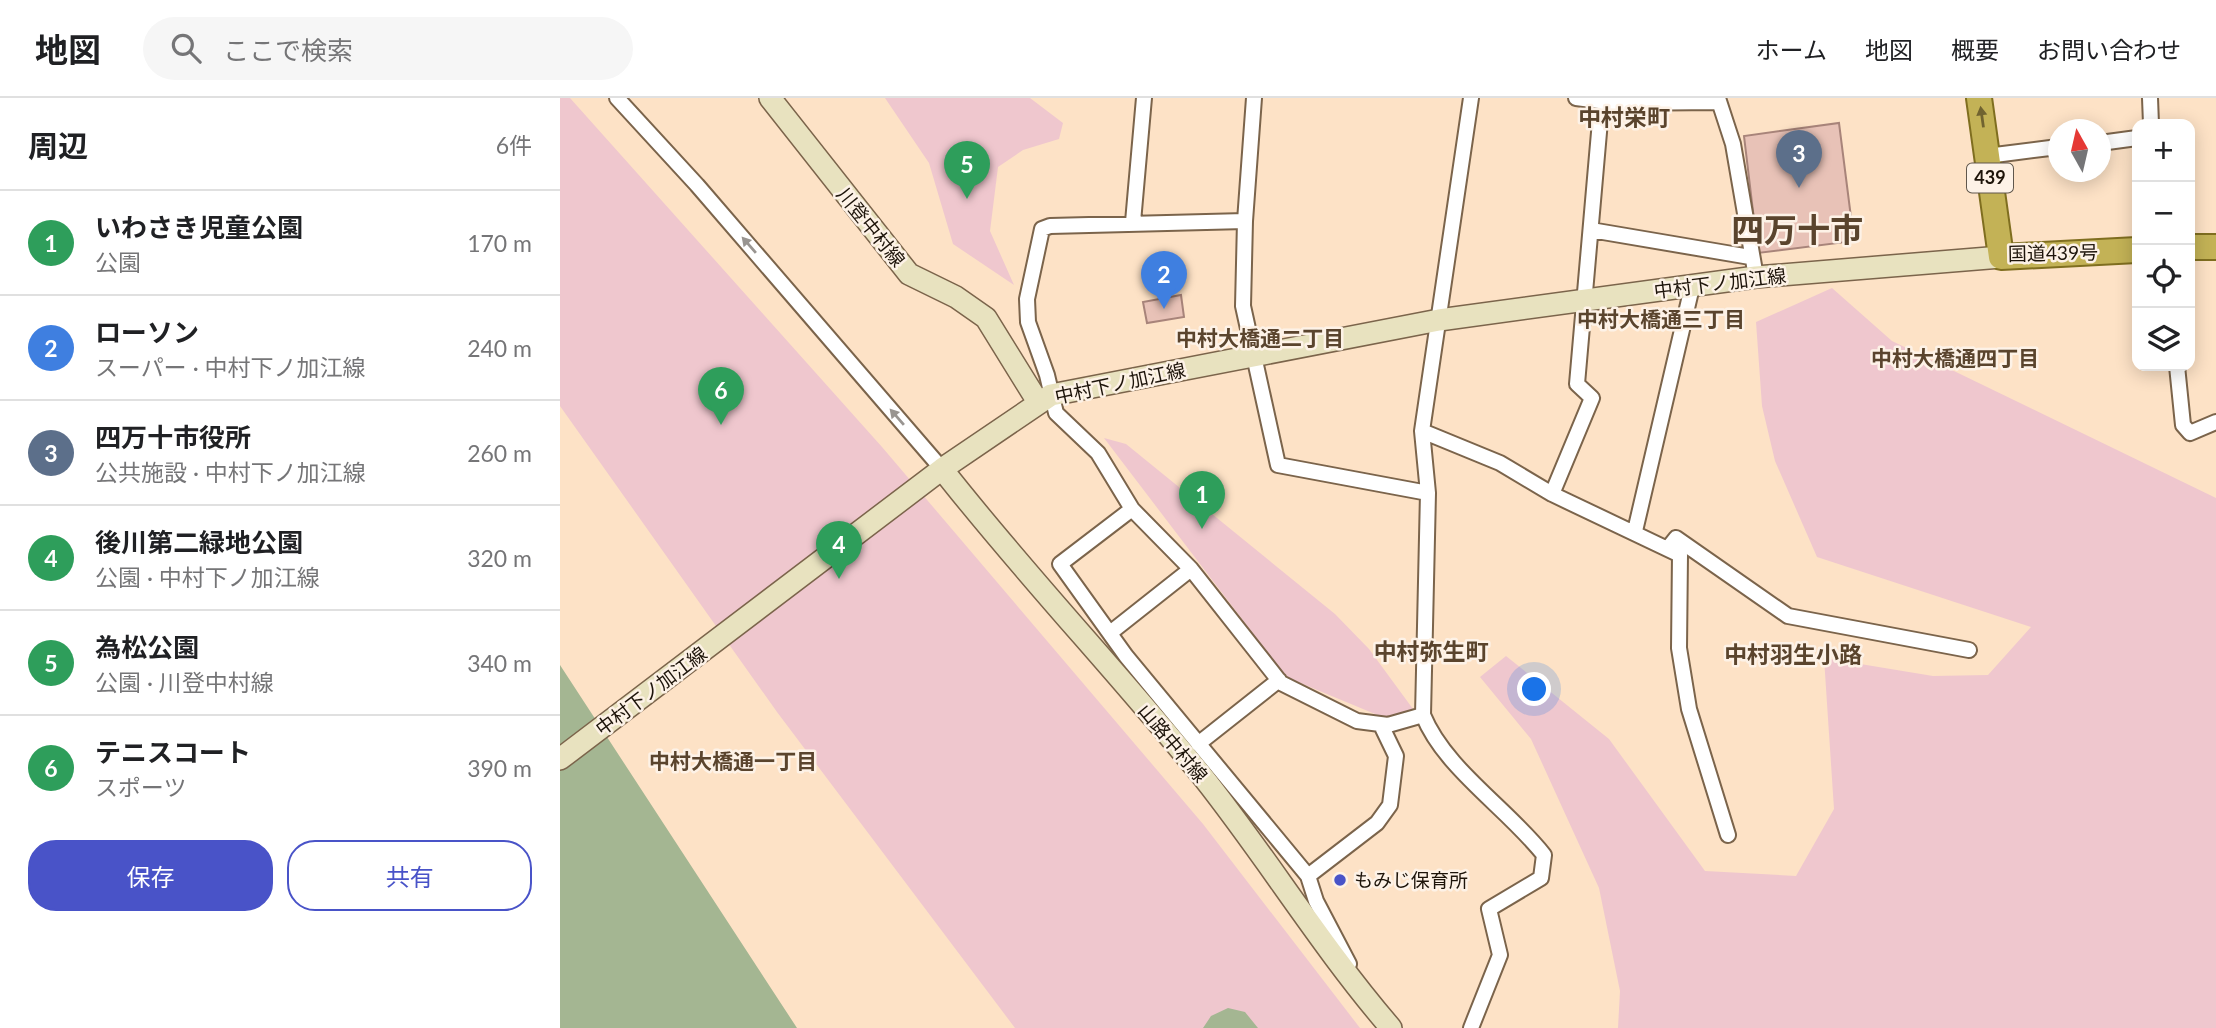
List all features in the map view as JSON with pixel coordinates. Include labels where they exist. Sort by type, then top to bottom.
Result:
[{"type":"highway","name":"国道439号","points":[[1979,98],[2001,257],[2132,250]]},
{"type":"highway","points":[[2195,247],[2216,247]]},
{"type":"main road","name":"川登中村線","points":[[771,98],[909,274],[956,297],[985,318],[1045,399]]},
{"type":"main road","name":"中村下ノ加江線","points":[[560,759],[936,474],[1045,399],[1439,320],[1692,287],[1753,267],[2001,257]]},
{"type":"main road","name":"山路中村線","points":[[936,474],[991,531],[1203,778],[1345,975],[1391,1028]]},
{"type":"street","points":[[617,98],[936,474]]},
{"type":"street","points":[[1133,222],[1144,98]]},
{"type":"street","points":[[1254,98],[1245,221],[1243,306],[1278,465],[1428,493]]},
{"type":"street","points":[[1471,98],[1422,431],[1428,493],[1423,715],[1433,739],[1544,855],[1541,878],[1489,909],[1500,955],[1471,1028]]},
{"type":"street","points":[[1576,98],[1717,100],[1734,144],[1753,267],[1591,230]]},
{"type":"street","points":[[2150,98],[2151,119]]},
{"type":"street","points":[[1552,495],[1592,398],[1577,384],[1602,100]]},
{"type":"street","points":[[2111,141],[2132,139]]},
{"type":"street","points":[[1987,156],[2048,148]]},
{"type":"street","points":[[1245,221],[1133,222],[1050,226],[1042,229],[1038,236],[1027,299],[1028,322],[1047,375],[1045,399],[1098,453],[1132,509],[1191,569],[1279,680],[1357,721],[1381,724],[1423,715]]},
{"type":"street","points":[[1635,531],[1692,287]]},
{"type":"street","points":[[2178,371],[2183,425],[2190,433],[2216,422]]},
{"type":"street","points":[[1422,431],[1500,463],[1552,495],[1635,531],[1680,555],[1679,648],[1689,709],[1728,835]]},
{"type":"street","points":[[1132,509],[1060,564],[1110,634],[1308,876],[1316,901],[1349,963],[1345,975]]},
{"type":"street","points":[[1668,548],[1676,538],[1788,616],[1969,650]]},
{"type":"street","points":[[1110,634],[1191,569]]},
{"type":"street","points":[[1198,744],[1279,680]]},
{"type":"street","points":[[1308,876],[1377,823],[1390,806],[1396,756],[1381,724]]},
{"type":"shaded area","points":[[560,98],[570,98],[882,447],[1203,824],[1360,1028],[1015,1028],[777,712],[560,406]]},
{"type":"shaded area","points":[[885,98],[1030,98],[1063,123],[1059,139],[1023,150],[998,167],[990,231],[1014,285],[953,244],[929,163]]},
{"type":"shaded area","points":[[1832,288],[1892,341],[2216,498],[2216,1028],[1618,1028],[1620,991],[1599,888],[1531,739],[1480,677],[1506,656],[1609,739],[1705,871],[1796,876],[1834,809],[1824,658],[1933,676],[1988,675],[2031,627],[1817,557],[1775,461],[1762,406],[1756,322]]},
{"type":"shaded area","points":[[1104,438],[1126,444],[1335,614],[1369,649],[1413,709],[1387,719],[1286,677]]},
{"type":"shaded area","points":[[560,665],[797,1028],[560,1028]]},
{"type":"shaded area","points":[[1228,1008],[1245,1012],[1258,1028],[1203,1028],[1211,1016]]},
{"type":"building","points":[[1839,123],[1854,241],[1758,253],[1744,136]]},
{"type":"building","points":[[1181,295],[1184,317],[1147,323],[1143,302]]},
{"type":"place","name":"四万十市役所","points":[[1799,188]]},
{"type":"place","name":"為松公園","points":[[967,199]]},
{"type":"place","name":"ローソン","points":[[1164,309]]},
{"type":"place","name":"テニスコート","points":[[721,425]]},
{"type":"place","name":"いわさき児童公園","points":[[1202,529]]},
{"type":"place","name":"後川第二緑地公園","points":[[839,579]]},
{"type":"place","name":"もみじ保育所","points":[[1340,880]]},
{"type":"district","name":"中村栄町","points":[[1624,118]]},
{"type":"district","name":"四万十市","points":[[1797,230]]},
{"type":"district","name":"中村大橋通三丁目","points":[[1661,320]]},
{"type":"district","name":"中村大橋通二丁目","points":[[1260,339]]},
{"type":"district","name":"中村大橋通四丁目","points":[[1955,359]]},
{"type":"district","name":"中村弥生町","points":[[1431,652]]},
{"type":"district","name":"中村羽生小路","points":[[1793,655]]},
{"type":"district","name":"中村大橋通一丁目","points":[[733,762]]}]
